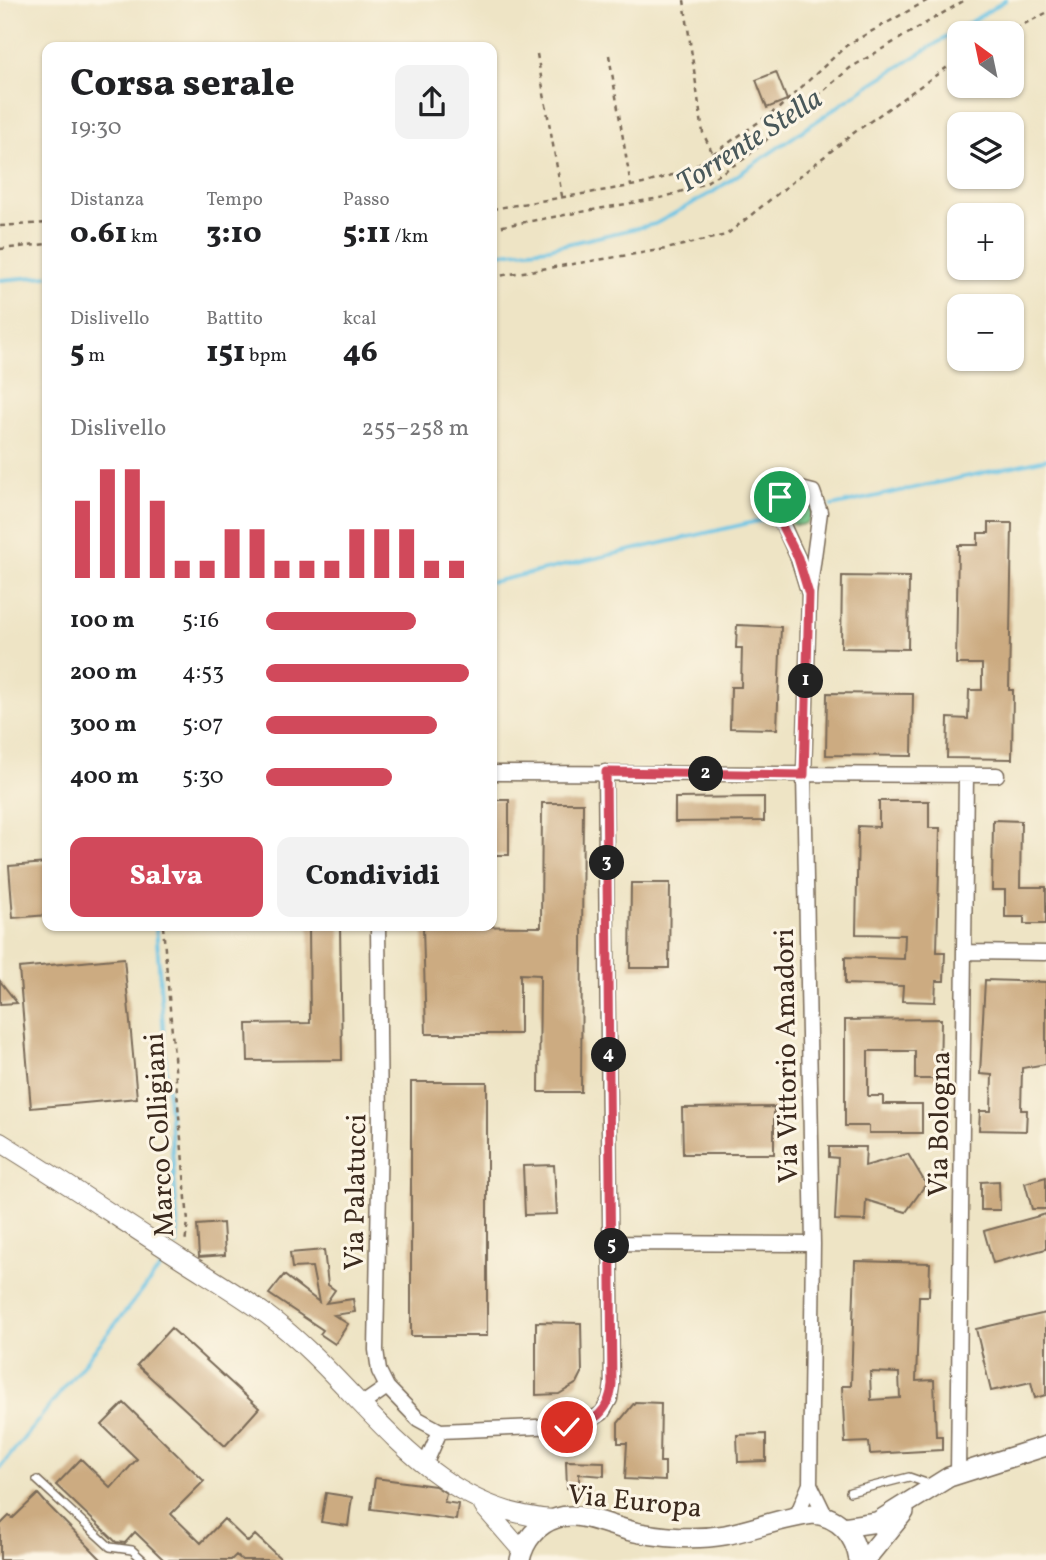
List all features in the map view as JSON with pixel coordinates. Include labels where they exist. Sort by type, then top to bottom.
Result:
[{"type":"main road","points":[[844,1527],[869,1525],[917,1498],[932,1486],[958,1474],[1046,1446]]},
{"type":"main road","points":[[865,1560],[917,1498]]},
{"type":"main road","name":"Via Europa","points":[[520,1557],[537,1529],[554,1519],[572,1516],[637,1533],[682,1538],[725,1535],[797,1515],[825,1515]]},
{"type":"main road","points":[[825,1515],[844,1527],[859,1560]]},
{"type":"street","name":"Via Vittorio Amadori","points":[[809,594],[798,558],[776,510],[780,497],[797,488],[813,492],[820,505],[809,594],[804,775],[813,1244],[810,1484],[825,1515]]},
{"type":"street","points":[[425,1465],[440,1431],[576,1427],[590,1422],[602,1413],[610,1399],[612,1243],[606,772]]},
{"type":"street","points":[[497,773],[997,775]]},
{"type":"street","name":"Via Bologna","points":[[958,1474],[966,775]]},
{"type":"street","name":"Via Palatucci","points":[[378,931],[380,1130],[376,1350],[379,1371],[387,1387],[418,1419],[440,1431]]},
{"type":"street","points":[[965,952],[1046,953]]},
{"type":"street","points":[[0,1142],[282,1326],[425,1465],[478,1501],[511,1514],[554,1519]]},
{"type":"street","points":[[612,1243],[813,1244]]},
{"type":"street","points":[[361,1405],[387,1387]]},
{"type":"street","points":[[797,1515],[810,1484]]},
{"type":"street","points":[[478,1501],[520,1557]]},
{"type":"lane","points":[[850,1492],[909,1477],[932,1486]]},
{"type":"lane","points":[[37,1480],[110,1547],[132,1550],[143,1560]]},
{"type":"path","points":[[684,0],[703,133],[713,155]]},
{"type":"path","points":[[497,208],[631,186],[676,175],[713,155],[779,108],[847,45],[928,0]]},
{"type":"path","points":[[497,227],[665,197],[703,184],[744,159],[850,68],[965,0]]},
{"type":"path","points":[[1024,24],[1046,13]]},
{"type":"path","points":[[537,54],[562,197]]},
{"type":"path","points":[[609,55],[631,186]]},
{"type":"path","points":[[497,276],[666,249],[726,236],[855,132],[947,67]]},
{"type":"path","points":[[0,226],[42,223]]},
{"type":"path","points":[[0,249],[42,245]]},
{"type":"path","name":"Marco Colligiani","points":[[163,931],[188,1222],[183,1260]]},
{"type":"green space","points":[[798,497],[808,501],[812,511],[808,521],[798,525],[788,521],[784,511],[788,501]]},
{"type":"building","points":[[776,72],[787,100],[767,108],[756,80]]},
{"type":"building","points":[[989,523],[1012,523],[1009,690],[1013,690],[1012,759],[947,758],[948,718],[968,719],[969,690],[982,690],[982,664],[956,664],[958,545],[978,545],[978,533],[989,533]]},
{"type":"building","points":[[842,576],[909,577],[908,649],[841,648]]},
{"type":"building","points":[[737,625],[781,627],[777,729],[730,728],[731,687],[741,687],[742,648],[736,648]]},
{"type":"building","points":[[827,693],[913,694],[912,756],[826,755]]},
{"type":"building","points":[[764,797],[764,821],[675,822],[675,798]]},
{"type":"building","points":[[497,800],[509,800],[509,855],[497,855]]},
{"type":"building","points":[[879,801],[929,801],[929,828],[940,828],[937,952],[945,952],[944,981],[936,981],[935,1002],[902,1001],[903,986],[845,984],[845,957],[904,959],[905,935],[856,934],[858,826],[879,827]]},
{"type":"building","points":[[542,803],[583,803],[581,1092],[539,1092],[540,975],[520,974],[520,1034],[426,1034],[423,931],[497,931],[497,927],[541,927]]},
{"type":"building","points":[[993,820],[1021,821],[1020,887],[1046,887],[1046,924],[1024,924],[1024,917],[1005,917],[1005,890],[992,890]]},
{"type":"building","points":[[42,863],[42,915],[13,918],[9,866]]},
{"type":"building","points":[[631,883],[670,883],[669,968],[630,968]]},
{"type":"building","points":[[309,931],[340,931],[342,1060],[248,1061],[247,1024],[310,1023]]},
{"type":"building","points":[[124,958],[137,1098],[31,1108],[19,968]]},
{"type":"building","points":[[985,980],[1046,982],[1046,1064],[1022,1068],[1021,1110],[1027,1110],[1026,1131],[979,1130],[980,1111],[991,1111],[992,1075],[980,1074]]},
{"type":"building","points":[[0,981],[17,1003],[0,1004]]},
{"type":"building","points":[[941,1019],[940,1079],[915,1079],[915,1051],[868,1051],[868,1096],[883,1096],[883,1104],[922,1104],[922,1133],[869,1133],[869,1126],[845,1126],[845,1020]]},
{"type":"building","points":[[411,1082],[487,1082],[487,1336],[411,1336]]},
{"type":"building","points":[[774,1107],[774,1154],[683,1154],[682,1108]]},
{"type":"building","points":[[829,1147],[866,1147],[865,1166],[908,1154],[926,1184],[906,1212],[866,1200],[865,1221],[835,1220],[838,1158],[829,1157]]},
{"type":"building","points":[[554,1165],[557,1214],[525,1215],[523,1166]]},
{"type":"building","points":[[1046,1177],[1046,1209],[1032,1209],[1025,1183]]},
{"type":"building","points":[[999,1181],[1000,1210],[981,1210],[981,1182]]},
{"type":"building","points":[[1046,1214],[1046,1249],[993,1263],[984,1231]]},
{"type":"building","points":[[223,1223],[225,1255],[199,1257],[197,1225]]},
{"type":"building","points":[[324,1250],[328,1285],[335,1290],[326,1303],[353,1299],[355,1312],[334,1315],[348,1324],[335,1344],[320,1334],[323,1330],[269,1294],[284,1275],[319,1302],[312,1267],[292,1268],[290,1253]]},
{"type":"building","points":[[855,1261],[930,1263],[929,1296],[919,1296],[916,1381],[934,1380],[936,1436],[942,1436],[942,1450],[870,1454],[869,1442],[845,1443],[842,1386],[851,1386]],"holes":[[[870,1372],[899,1373],[900,1398],[871,1400]]]},
{"type":"building","points":[[1046,1313],[1046,1395],[1035,1398],[1031,1382],[991,1391],[976,1329]]},
{"type":"building","points":[[536,1322],[581,1323],[582,1373],[577,1383],[559,1394],[536,1395]]},
{"type":"building","points":[[171,1328],[259,1408],[225,1446],[137,1365]]},
{"type":"building","points":[[635,1402],[661,1403],[660,1462],[665,1462],[665,1481],[625,1479],[627,1443],[618,1443],[618,1423]]},
{"type":"building","points":[[124,1403],[204,1481],[171,1514],[201,1543],[224,1519],[248,1542],[255,1535],[282,1560],[242,1560],[236,1555],[231,1560],[164,1560],[135,1532],[125,1543],[116,1542],[56,1485],[81,1459],[111,1488],[137,1459],[102,1425]]},
{"type":"building","points":[[766,1434],[766,1461],[738,1462],[737,1435]]},
{"type":"building","points":[[566,1461],[604,1462],[604,1476],[579,1474],[579,1488],[567,1488]]},
{"type":"building","points":[[375,1478],[435,1486],[446,1493],[444,1502],[458,1504],[456,1520],[371,1509]]},
{"type":"building","points":[[326,1493],[352,1497],[348,1526],[321,1522]]},
{"type":"building","points":[[38,1494],[102,1560],[0,1560],[0,1525],[9,1516],[13,1518]]},
{"type":"waterway","name":"Torrente Stella","points":[[497,253],[549,248],[655,224],[713,192],[868,86],[1006,0]]},
{"type":"waterway","name":"Torrente Stella","points":[[0,280],[42,276]]},
{"type":"waterway","points":[[832,506],[1046,459]]},
{"type":"waterway","points":[[497,581],[767,519]]},
{"type":"waterway","points":[[156,931],[178,1231],[176,1245]]},
{"type":"waterway","points":[[0,1468],[165,1262]]},
{"type":"route","points":[[567,1427],[583,1425],[597,1418],[607,1406],[612,1384],[606,772],[804,775],[809,594],[798,558],[776,510],[780,497]]}]
